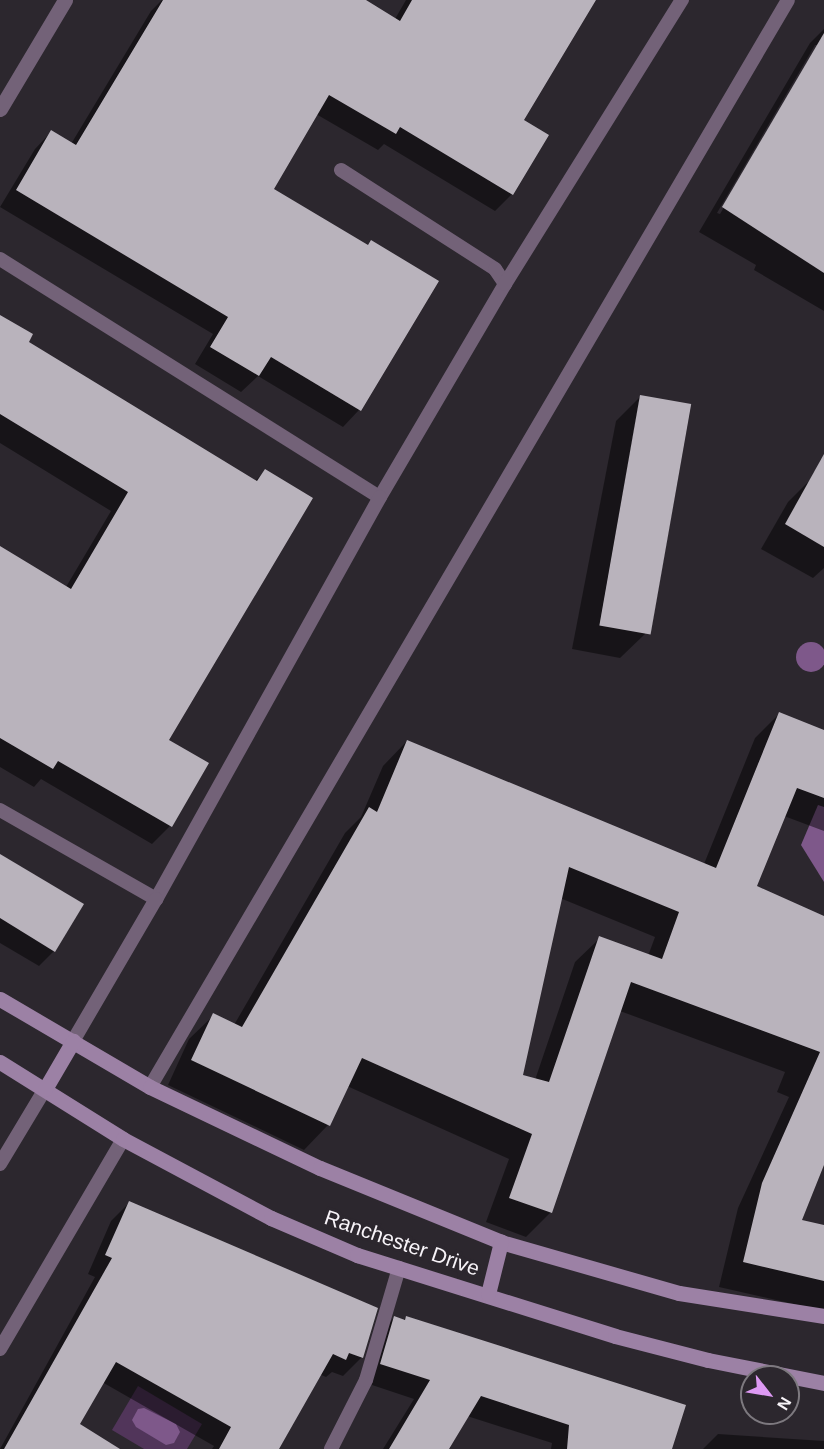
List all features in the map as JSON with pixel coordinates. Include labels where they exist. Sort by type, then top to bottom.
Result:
[{"type":"street","points":[[0,109],[65,0]]},
{"type":"street","name":"Ranchester Drive","points":[[0,999],[150,1087],[320,1168],[501,1242],[679,1293],[824,1316]]},
{"type":"street","points":[[45,1089],[74,1041]]},
{"type":"street","name":"Ranchester Drive","points":[[0,1062],[123,1139],[271,1218],[399,1268],[708,1360],[824,1383]]},
{"type":"street","points":[[488,1294],[501,1242]]},
{"type":"lane","points":[[74,1041],[156,899],[380,497],[505,284],[682,0]]},
{"type":"lane","points":[[150,1087],[788,0]]},
{"type":"lane","points":[[341,170],[495,269],[505,284]]},
{"type":"lane","points":[[0,260],[380,497]]},
{"type":"lane","points":[[0,810],[156,899]]},
{"type":"lane","points":[[0,1164],[45,1089]]},
{"type":"lane","points":[[0,1349],[123,1139]]},
{"type":"lane","points":[[331,1449],[366,1380],[399,1268]]},
{"type":"shaded area","points":[[811,642],[822,646],[826,657],[822,668],[811,672],[800,668],[796,657],[800,646]]},
{"type":"shaded area","points":[[818,805],[824,807],[824,882],[801,845]]},
{"type":"shaded area","points":[[138,1386],[202,1424],[187,1449],[144,1449],[112,1430]]},
{"type":"shaded area","points":[[144,1408],[176,1424],[180,1432],[174,1443],[166,1445],[136,1427],[132,1420],[138,1409]]},
{"type":"building","points":[[163,0],[366,0],[400,21],[412,0],[596,0],[524,120],[549,135],[513,195],[400,127],[396,134],[329,95],[274,189],[368,245],[371,240],[439,281],[361,411],[271,357],[259,376],[210,347],[228,317],[16,190],[51,130],[76,145]]},
{"type":"building","points":[[824,33],[824,273],[722,207]]},
{"type":"building","points":[[0,315],[33,334],[29,342],[257,481],[265,469],[313,498],[169,740],[209,763],[172,827],[58,761],[53,769],[0,738],[0,546],[71,589],[128,492],[0,414]]},
{"type":"building","points":[[640,395],[691,404],[651,634],[599,625]]},
{"type":"building","points":[[824,454],[824,547],[785,524]]},
{"type":"building","points":[[779,712],[824,730],[824,798],[797,788],[757,886],[824,916],[824,1165],[802,1220],[824,1225],[824,1281],[743,1262],[762,1183],[820,1052],[631,982],[552,1213],[509,1198],[532,1134],[362,1058],[330,1126],[191,1060],[213,1013],[242,1027],[369,807],[377,812],[407,740],[716,868]],"holes":[[[569,867],[679,912],[662,959],[599,936],[549,1082],[523,1075]]]},
{"type":"building","points":[[0,854],[84,904],[55,952],[0,918]]},
{"type":"building","points":[[129,1201],[378,1308],[363,1358],[349,1353],[346,1360],[333,1354],[279,1449],[219,1449],[231,1427],[116,1362],[80,1424],[120,1449],[4,1449],[112,1258],[105,1255]]},
{"type":"building","points":[[394,1316],[405,1320],[406,1316],[686,1405],[672,1449],[567,1449],[569,1425],[481,1396],[449,1449],[389,1449],[430,1380],[380,1364]]}]
